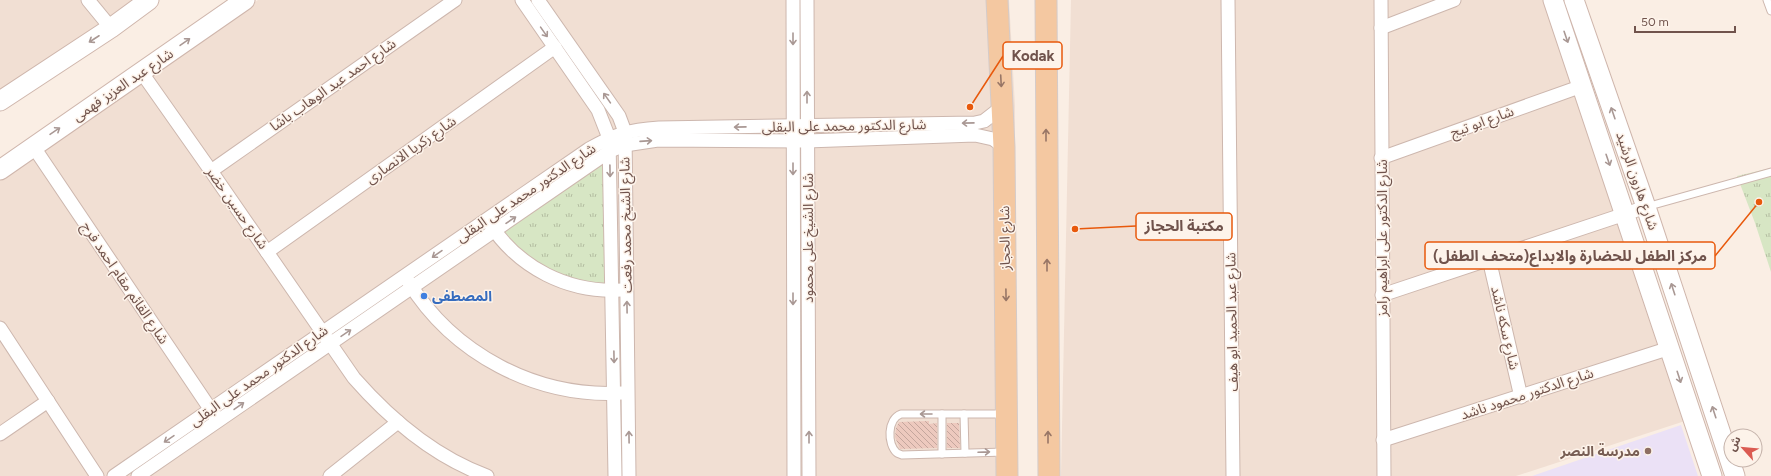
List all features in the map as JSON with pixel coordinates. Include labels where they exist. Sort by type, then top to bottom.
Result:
[{"type":"main road","points":[[1046,0],[1049,476]]},
{"type":"main road","name":"شارع الحجاز","points":[[1000,3],[1004,146],[1007,476]]},
{"type":"street","points":[[88,0],[111,28]]},
{"type":"street","points":[[0,101],[111,28],[149,0]]},
{"type":"street","name":"شارع عبد العزيز فهمى","points":[[0,170],[33,146],[142,73],[245,0]]},
{"type":"street","name":"شارع احمد عبد الوهاب باشا","points":[[212,171],[455,0]]},
{"type":"street","name":"شارع الشيخ محمد رفعت","points":[[522,0],[598,110],[609,138],[616,476]]},
{"type":"street","name":"شارع الشيخ على محمود","points":[[793,0],[794,476]]},
{"type":"street","name":"شارع الشيخ على محمود","points":[[807,0],[809,476]]},
{"type":"street","name":"شارع عبد الحميد ابو هيف","points":[[1228,0],[1234,476]]},
{"type":"street","name":"شارع الدكتور على ابراهيم رامز","points":[[1381,0],[1384,476]]},
{"type":"street","points":[[1381,28],[1454,0]]},
{"type":"street","name":"شارع هارون الرشيد","points":[[1553,0],[1626,214],[1712,476]]},
{"type":"street","name":"شارع هارون الرشيد","points":[[1574,0],[1646,207],[1735,476]]},
{"type":"street","name":"شارع الشيخ محمد رفعت","points":[[542,1],[619,116],[625,138],[629,476]]},
{"type":"street","name":"شارع زكريا الانصارى","points":[[267,252],[554,47]]},
{"type":"street","name":"شارع حسين خضر","points":[[142,73],[212,171],[322,333],[368,394],[398,422],[425,443],[454,460],[487,476]]},
{"type":"street","name":"شارع ابو تيج","points":[[1381,158],[1582,86]]},
{"type":"street","name":"شارع الدكتور محمد على البقلى","points":[[138,476],[495,231],[610,151],[625,138],[659,128],[807,127],[976,123],[984,121],[1002,107]]},
{"type":"street","name":"شارع الدكتور محمد على البقلى","points":[[114,476],[589,149],[609,138],[658,140],[793,141],[975,135],[993,139],[1004,146]]},
{"type":"street","name":"شارع القائم مقام احمد فرج","points":[[33,146],[218,420]]},
{"type":"street","points":[[1382,295],[1646,207]]},
{"type":"street","points":[[487,219],[507,246],[522,259],[555,279],[580,287],[612,290],[627,289]]},
{"type":"street","name":"شارع سكه ناشد","points":[[1489,259],[1521,397]]},
{"type":"street","points":[[405,276],[428,309],[446,328],[466,345],[488,360],[511,372],[542,384],[588,392],[628,392]]},
{"type":"street","points":[[0,328],[97,476]]},
{"type":"street","name":"شارع الدكتور محمود ناشد","points":[[1383,440],[1670,348]]},
{"type":"street","points":[[0,434],[48,401]]},
{"type":"street","points":[[330,476],[398,422]]},
{"type":"lane","points":[[1767,0],[1771,10]]},
{"type":"lane","points":[[1646,207],[1771,172]]},
{"type":"lane","points":[[1006,452],[902,455],[893,449],[891,444],[891,424],[897,416],[901,414],[1007,414]]},
{"type":"lane","points":[[942,414],[942,454]]},
{"type":"lane","points":[[964,414],[965,453]]},
{"type":"shaded area","points":[[0,0],[136,0],[0,92]]},
{"type":"shaded area","points":[[258,0],[1009,0],[1015,106],[1012,476],[0,476],[0,176],[31,153]]},
{"type":"shaded area","points":[[1071,0],[1551,0],[1688,420],[1516,476],[1061,476]]},
{"type":"shaded area","name":"مدرسة النصر","points":[[1681,425],[1698,476],[1532,476]]},
{"type":"green space","points":[[610,151],[612,290],[555,279],[495,231]]},
{"type":"green space","points":[[1771,168],[1771,272],[1755,223],[1737,176]]},
{"type":"building","points":[[929,421],[929,424],[937,423],[937,448],[900,449],[895,437],[896,428],[899,422]]},
{"type":"building","points":[[947,423],[959,423],[960,448],[947,448]]},
{"type":"place","name":"Kodak","points":[[970,107]]},
{"type":"place","name":"مركز الطفل للحضارة والابداع(متحف الطفل)","points":[[1759,202]]},
{"type":"place","name":"مكتبة الحجاز","points":[[1075,229]]},
{"type":"place","name":"المصطفى","points":[[424,296]]},
{"type":"place","name":"مدرسة النصر","points":[[1648,451]]}]
